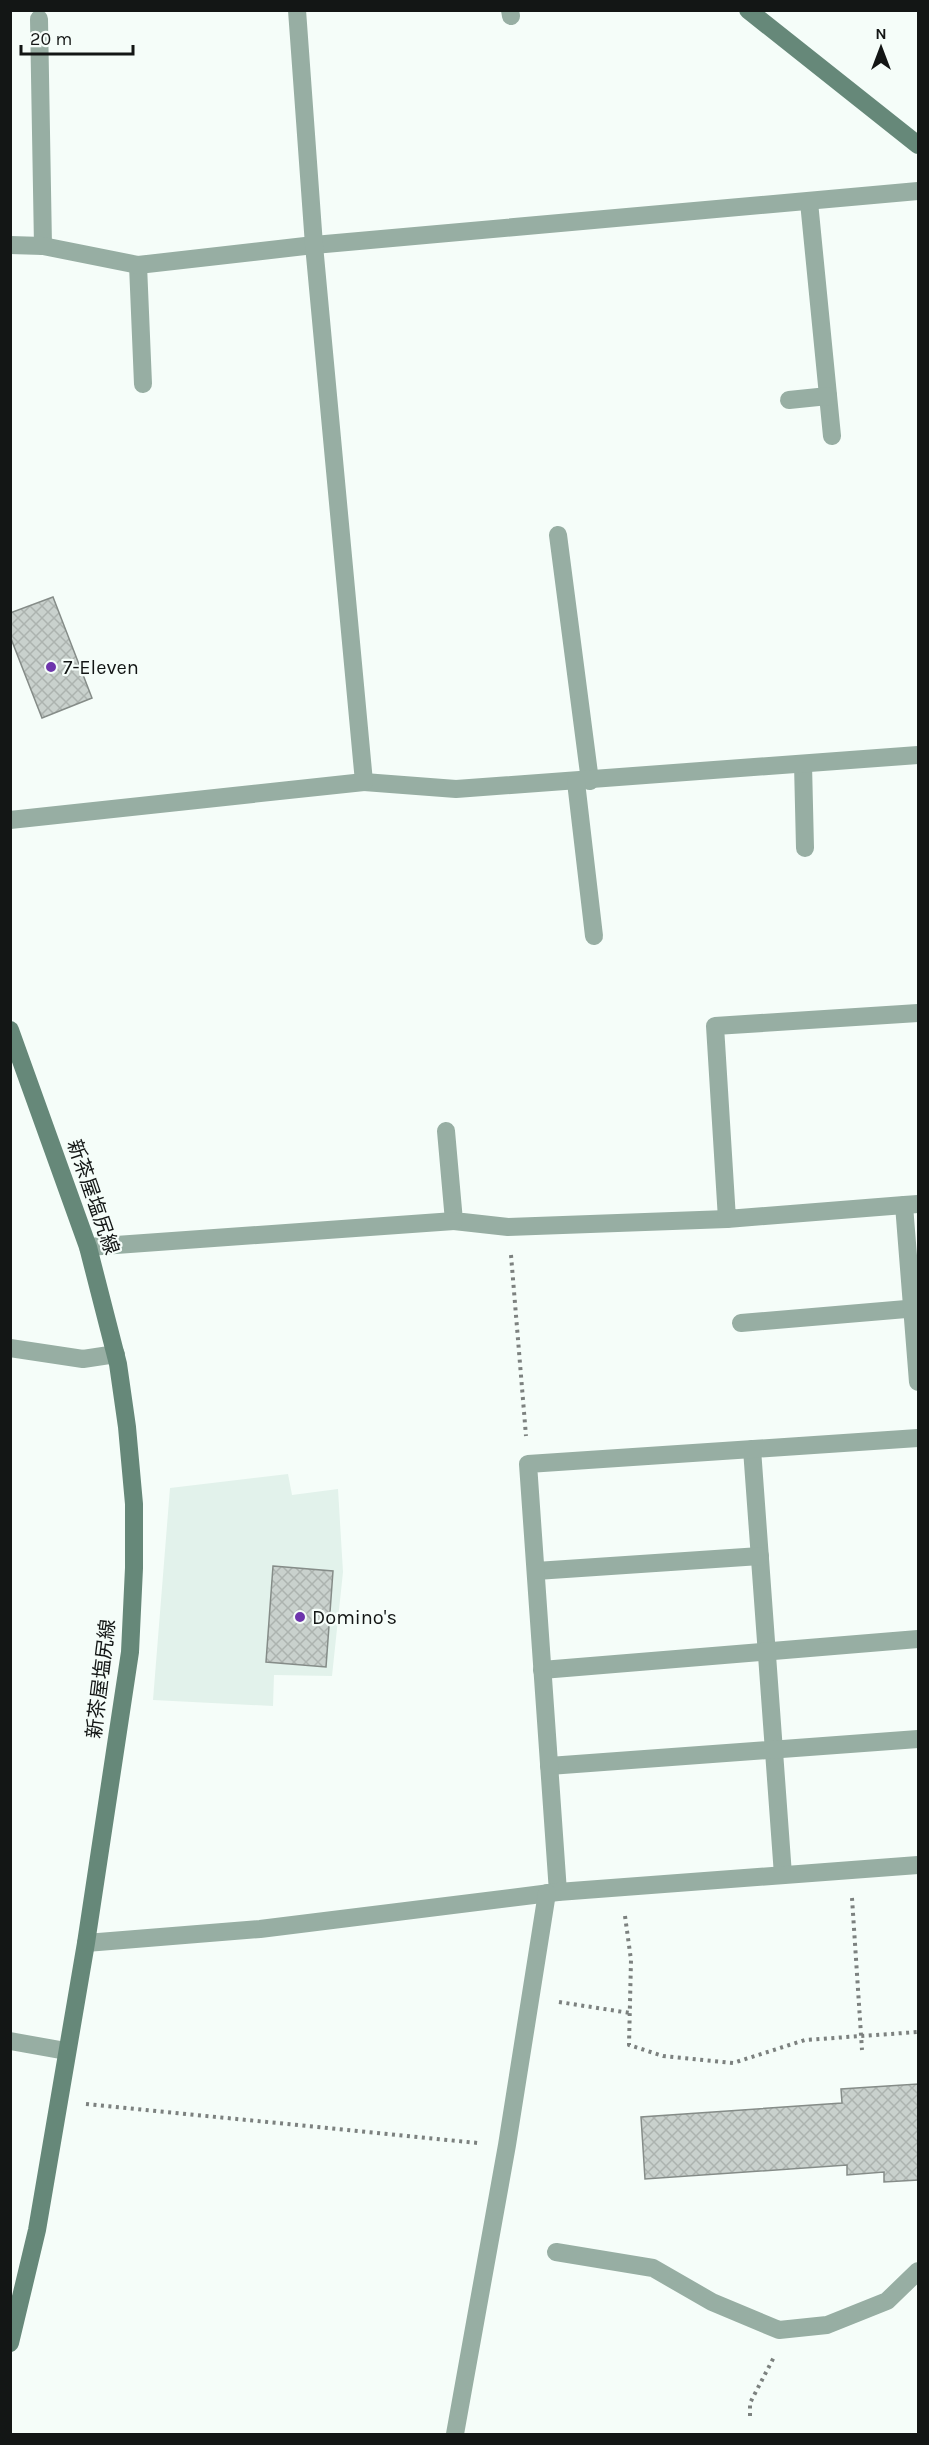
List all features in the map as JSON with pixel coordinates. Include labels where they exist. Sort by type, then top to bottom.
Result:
[{"type":"main road","points":[[748,10],[918,145]]},
{"type":"main road","name":"新茶屋塩尻線","points":[[10,1030],[88,1247],[116,1354],[127,1427],[134,1504],[130,1652],[86,1943],[37,2230],[10,2343]]},
{"type":"street","points":[[297,10],[314,245],[364,782]]},
{"type":"street","points":[[39,19],[43,246]]},
{"type":"street","points":[[10,245],[43,246],[138,265],[314,245],[918,191]]},
{"type":"street","points":[[809,202],[832,436]]},
{"type":"street","points":[[138,265],[143,384]]},
{"type":"street","points":[[789,400],[828,396]]},
{"type":"street","points":[[558,536],[583,781],[594,936]]},
{"type":"street","points":[[10,820],[364,782],[456,789],[918,755]]},
{"type":"street","points":[[803,764],[805,848]]},
{"type":"street","points":[[727,1219],[716,1026],[918,1013]]},
{"type":"street","points":[[446,1131],[454,1221]]},
{"type":"street","points":[[88,1247],[454,1221],[508,1227],[727,1219],[911,1204],[918,1382]]},
{"type":"street","points":[[741,1323],[916,1308]]},
{"type":"street","points":[[10,1348],[83,1359],[116,1354]]},
{"type":"street","points":[[455,2434],[507,2145],[529,1997],[552,1893],[549,1766],[528,1464],[918,1438]]},
{"type":"street","points":[[752,1449],[783,1875]]},
{"type":"street","points":[[536,1571],[760,1556]]},
{"type":"street","points":[[542,1671],[918,1639]]},
{"type":"street","points":[[549,1766],[918,1739]]},
{"type":"street","points":[[86,1943],[261,1929],[552,1893],[918,1865]]},
{"type":"street","points":[[10,2041],[66,2051]]},
{"type":"street","points":[[556,2252],[653,2268],[712,2302],[778,2330],[827,2325],[887,2301],[918,2271]]},
{"type":"path","points":[[508,1227],[528,1464]]},
{"type":"path","points":[[851,1891],[862,2050]]},
{"type":"path","points":[[624,1910],[631,1960],[629,2045],[663,2056],[733,2062],[805,2040],[918,2032]]},
{"type":"path","points":[[529,1997],[630,2013]]},
{"type":"path","points":[[79,2104],[507,2145]]},
{"type":"shaded area","points":[[288,1474],[292,1495],[338,1489],[343,1572],[332,1676],[274,1675],[273,1706],[153,1700],[170,1488]]},
{"type":"building","name":"7-Eleven","points":[[53,597],[92,698],[42,718],[10,636],[10,613]]},
{"type":"building","name":"Domino's","points":[[273,1566],[333,1571],[326,1667],[266,1662]]},
{"type":"building","points":[[918,2084],[918,2180],[884,2182],[884,2172],[847,2175],[847,2165],[645,2179],[641,2117],[842,2103],[841,2089]]},
{"type":"place","name":"7-Eleven","points":[[51,667]]},
{"type":"place","name":"Domino's","points":[[300,1617]]}]
